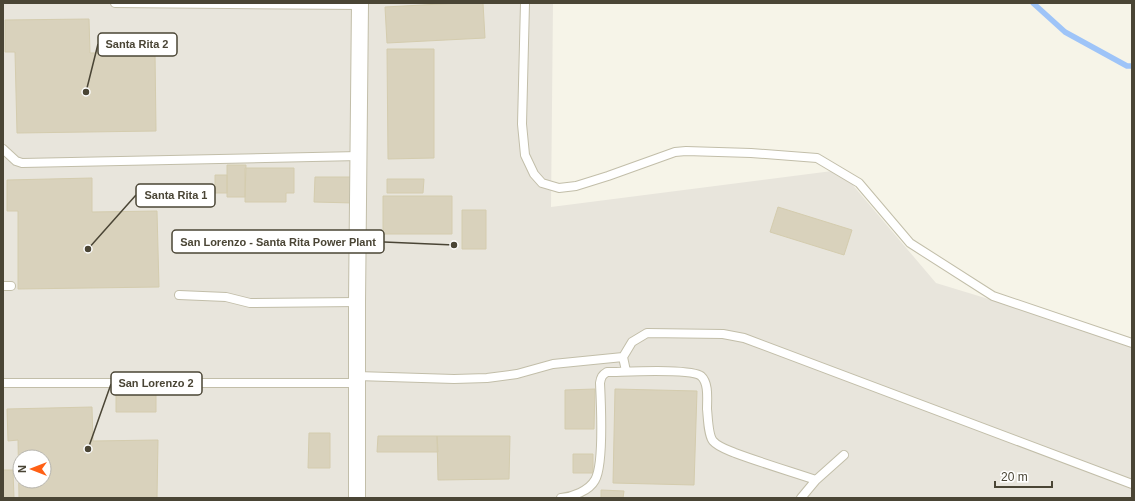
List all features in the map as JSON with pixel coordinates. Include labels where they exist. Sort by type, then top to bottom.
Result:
[{"type":"street","points":[[357,498],[360,4]]},
{"type":"lane","points":[[116,3],[360,4]]},
{"type":"lane","points":[[525,3],[522,124],[526,155],[534,174],[542,183],[558,188],[576,186],[675,152],[751,153],[817,158],[859,183],[910,242],[993,296],[1132,343]]},
{"type":"lane","points":[[3,150],[16,161],[22,163],[359,156]]},
{"type":"lane","points":[[179,295],[226,297],[250,303],[357,302]]},
{"type":"lane","points":[[626,371],[623,357],[632,342],[647,333],[723,334],[744,338],[1132,484]]},
{"type":"lane","points":[[3,383],[487,378],[517,374],[553,364],[623,357]]},
{"type":"lane","points":[[561,498],[580,492],[591,486],[599,471],[600,383],[603,374],[608,372],[664,371],[690,373],[702,376],[707,389],[709,427],[713,441],[722,447],[748,458],[816,480]]},
{"type":"lane","points":[[801,498],[816,480],[844,455]]},
{"type":"shaded area","points":[[3,3],[553,3],[551,207],[840,170],[936,283],[1132,343],[1132,498],[3,498]]},
{"type":"building","points":[[483,3],[485,38],[387,43],[385,7]]},
{"type":"building","points":[[89,19],[90,53],[155,52],[156,131],[17,133],[15,52],[5,52],[5,20]]},
{"type":"building","points":[[387,49],[434,49],[434,158],[388,159]]},
{"type":"building","points":[[227,165],[246,165],[245,197],[227,197]]},
{"type":"building","points":[[245,168],[294,168],[294,193],[286,193],[286,202],[245,202]]},
{"type":"building","points":[[215,175],[227,175],[227,193],[215,193]]},
{"type":"building","points":[[315,177],[354,177],[354,203],[314,202]]},
{"type":"building","points":[[92,178],[92,212],[157,211],[159,287],[18,289],[18,211],[7,211],[7,180]]},
{"type":"building","points":[[387,179],[424,179],[423,193],[387,193]]},
{"type":"building","points":[[383,196],[452,196],[452,234],[383,234]]},
{"type":"building","points":[[778,207],[852,230],[844,255],[770,232]]},
{"type":"building","points":[[462,210],[486,210],[486,249],[462,249]]},
{"type":"building","points":[[116,388],[156,388],[156,412],[116,412]]},
{"type":"building","points":[[595,389],[594,429],[565,429],[565,390]]},
{"type":"building","points":[[615,389],[697,391],[694,485],[613,483]]},
{"type":"building","points":[[92,407],[93,441],[158,440],[157,498],[19,498],[19,489],[52,489],[52,449],[18,449],[18,440],[8,441],[7,409]]},
{"type":"building","points":[[309,433],[330,433],[330,468],[308,468]]},
{"type":"building","points":[[378,436],[437,436],[438,452],[377,452]]},
{"type":"building","points":[[437,436],[510,436],[509,479],[438,480]]},
{"type":"building","points":[[573,454],[593,454],[593,473],[573,473]]},
{"type":"building","points":[[3,470],[12,470],[12,489],[14,489],[14,498],[3,498]]},
{"type":"building","points":[[601,490],[624,491],[623,498],[601,498]]},
{"type":"waterway","points":[[1033,3],[1065,32],[1127,66],[1132,66]]},
{"type":"place","name":"Santa Rita 2","points":[[86,92]]},
{"type":"place","name":"San Lorenzo - Santa Rita Power Plant","points":[[454,245]]},
{"type":"place","name":"Santa Rita 1","points":[[88,249]]},
{"type":"place","name":"San Lorenzo 2","points":[[88,449]]}]
